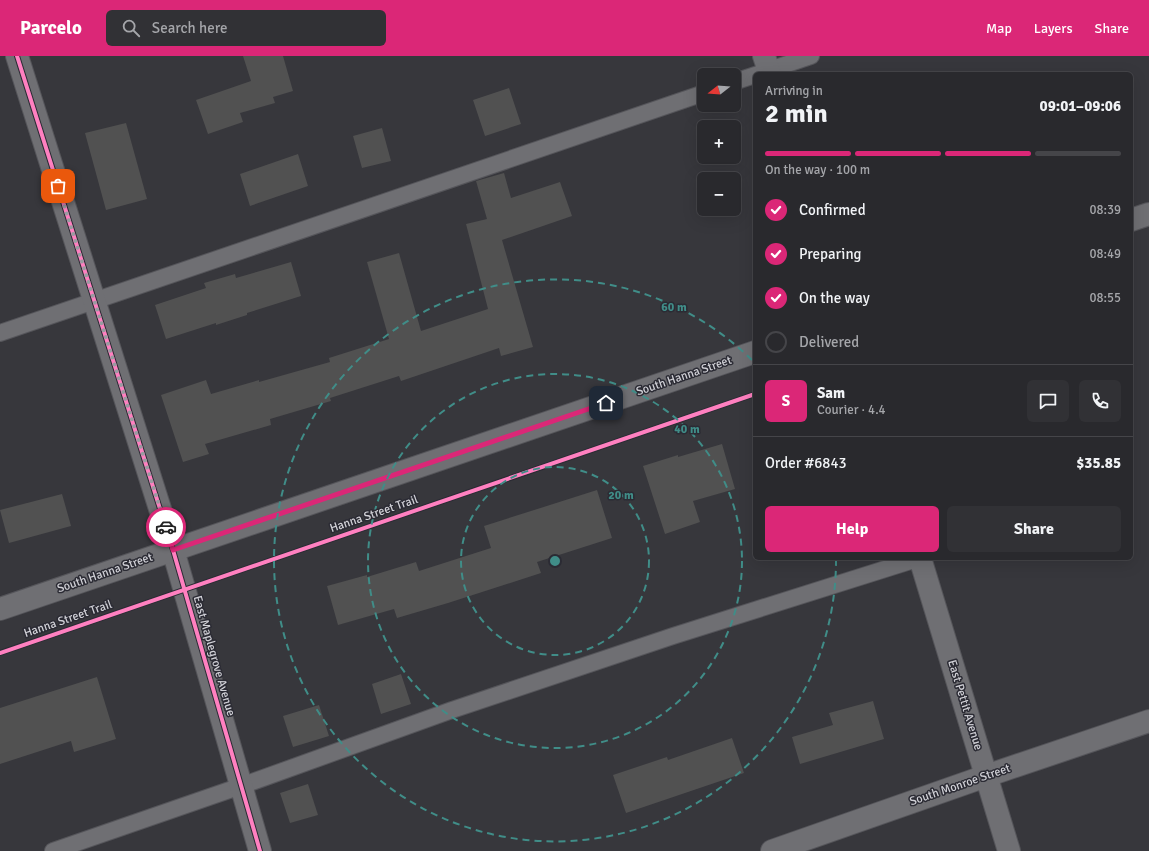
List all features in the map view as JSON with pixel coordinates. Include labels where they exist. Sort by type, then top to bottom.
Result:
[{"type":"street","name":"East Maplegrove Avenue","points":[[17,56],[173,550],[260,851]]},
{"type":"street","points":[[1133,219],[1149,214]]},
{"type":"street","name":"South Hanna Street","points":[[0,609],[753,353]]},
{"type":"street","name":"East Pettit Avenue","points":[[921,560],[1010,851]]},
{"type":"street","name":"South Monroe Street","points":[[772,851],[1149,721]]},
{"type":"lane","points":[[763,70],[811,56]]},
{"type":"lane","points":[[741,79],[753,74]]},
{"type":"lane","points":[[0,333],[697,95]]},
{"type":"lane","points":[[53,851],[241,786],[452,710],[914,560]]},
{"type":"building","points":[[243,56],[283,56],[293,91],[273,97],[275,103],[240,113],[243,122],[208,134],[196,100],[251,81]]},
{"type":"building","points":[[509,88],[521,124],[485,136],[473,100]]},
{"type":"building","points":[[126,123],[147,199],[106,210],[85,133]]},
{"type":"building","points":[[382,128],[391,161],[362,168],[353,136]]},
{"type":"building","points":[[298,154],[308,186],[250,206],[240,174]]},
{"type":"building","points":[[504,173],[511,198],[560,182],[572,216],[502,240],[533,347],[501,356],[499,348],[401,381],[399,376],[330,398],[331,401],[270,419],[271,425],[205,444],[209,454],[183,462],[161,395],[206,380],[211,394],[330,362],[329,358],[389,339],[367,262],[399,253],[421,331],[488,309],[466,224],[487,219],[476,181]]},
{"type":"building","points":[[291,262],[301,296],[247,313],[247,315],[216,325],[216,323],[166,339],[155,305],[206,288],[204,283],[235,274],[236,278]]},
{"type":"building","points":[[722,444],[735,489],[693,501],[700,522],[665,534],[643,466],[678,455],[678,457]]},
{"type":"building","points":[[597,490],[612,538],[537,562],[541,573],[448,603],[397,618],[394,609],[338,625],[327,586],[367,575],[367,577],[416,562],[419,571],[491,548],[484,526]]},
{"type":"building","points":[[62,494],[71,526],[9,543],[0,510]]},
{"type":"building","points":[[401,674],[411,704],[381,714],[372,684]]},
{"type":"building","points":[[97,677],[116,739],[74,752],[71,741],[0,764],[0,708]]},
{"type":"building","points":[[873,701],[884,739],[800,764],[792,737],[833,725],[829,713]]},
{"type":"building","points":[[319,705],[329,736],[293,747],[283,716]]},
{"type":"building","points":[[732,738],[744,773],[626,813],[613,775],[667,757],[668,760]]},
{"type":"building","points":[[308,784],[318,815],[290,823],[280,793]]},
{"type":"cycle path","points":[[17,56],[173,550],[260,851]]},
{"type":"cycle path","name":"Hanna Street Trail","points":[[0,653],[753,395]]},
{"type":"way so far","points":[[58,186],[166,527]]},
{"type":"route","points":[[166,527],[173,550],[606,403]]}]
